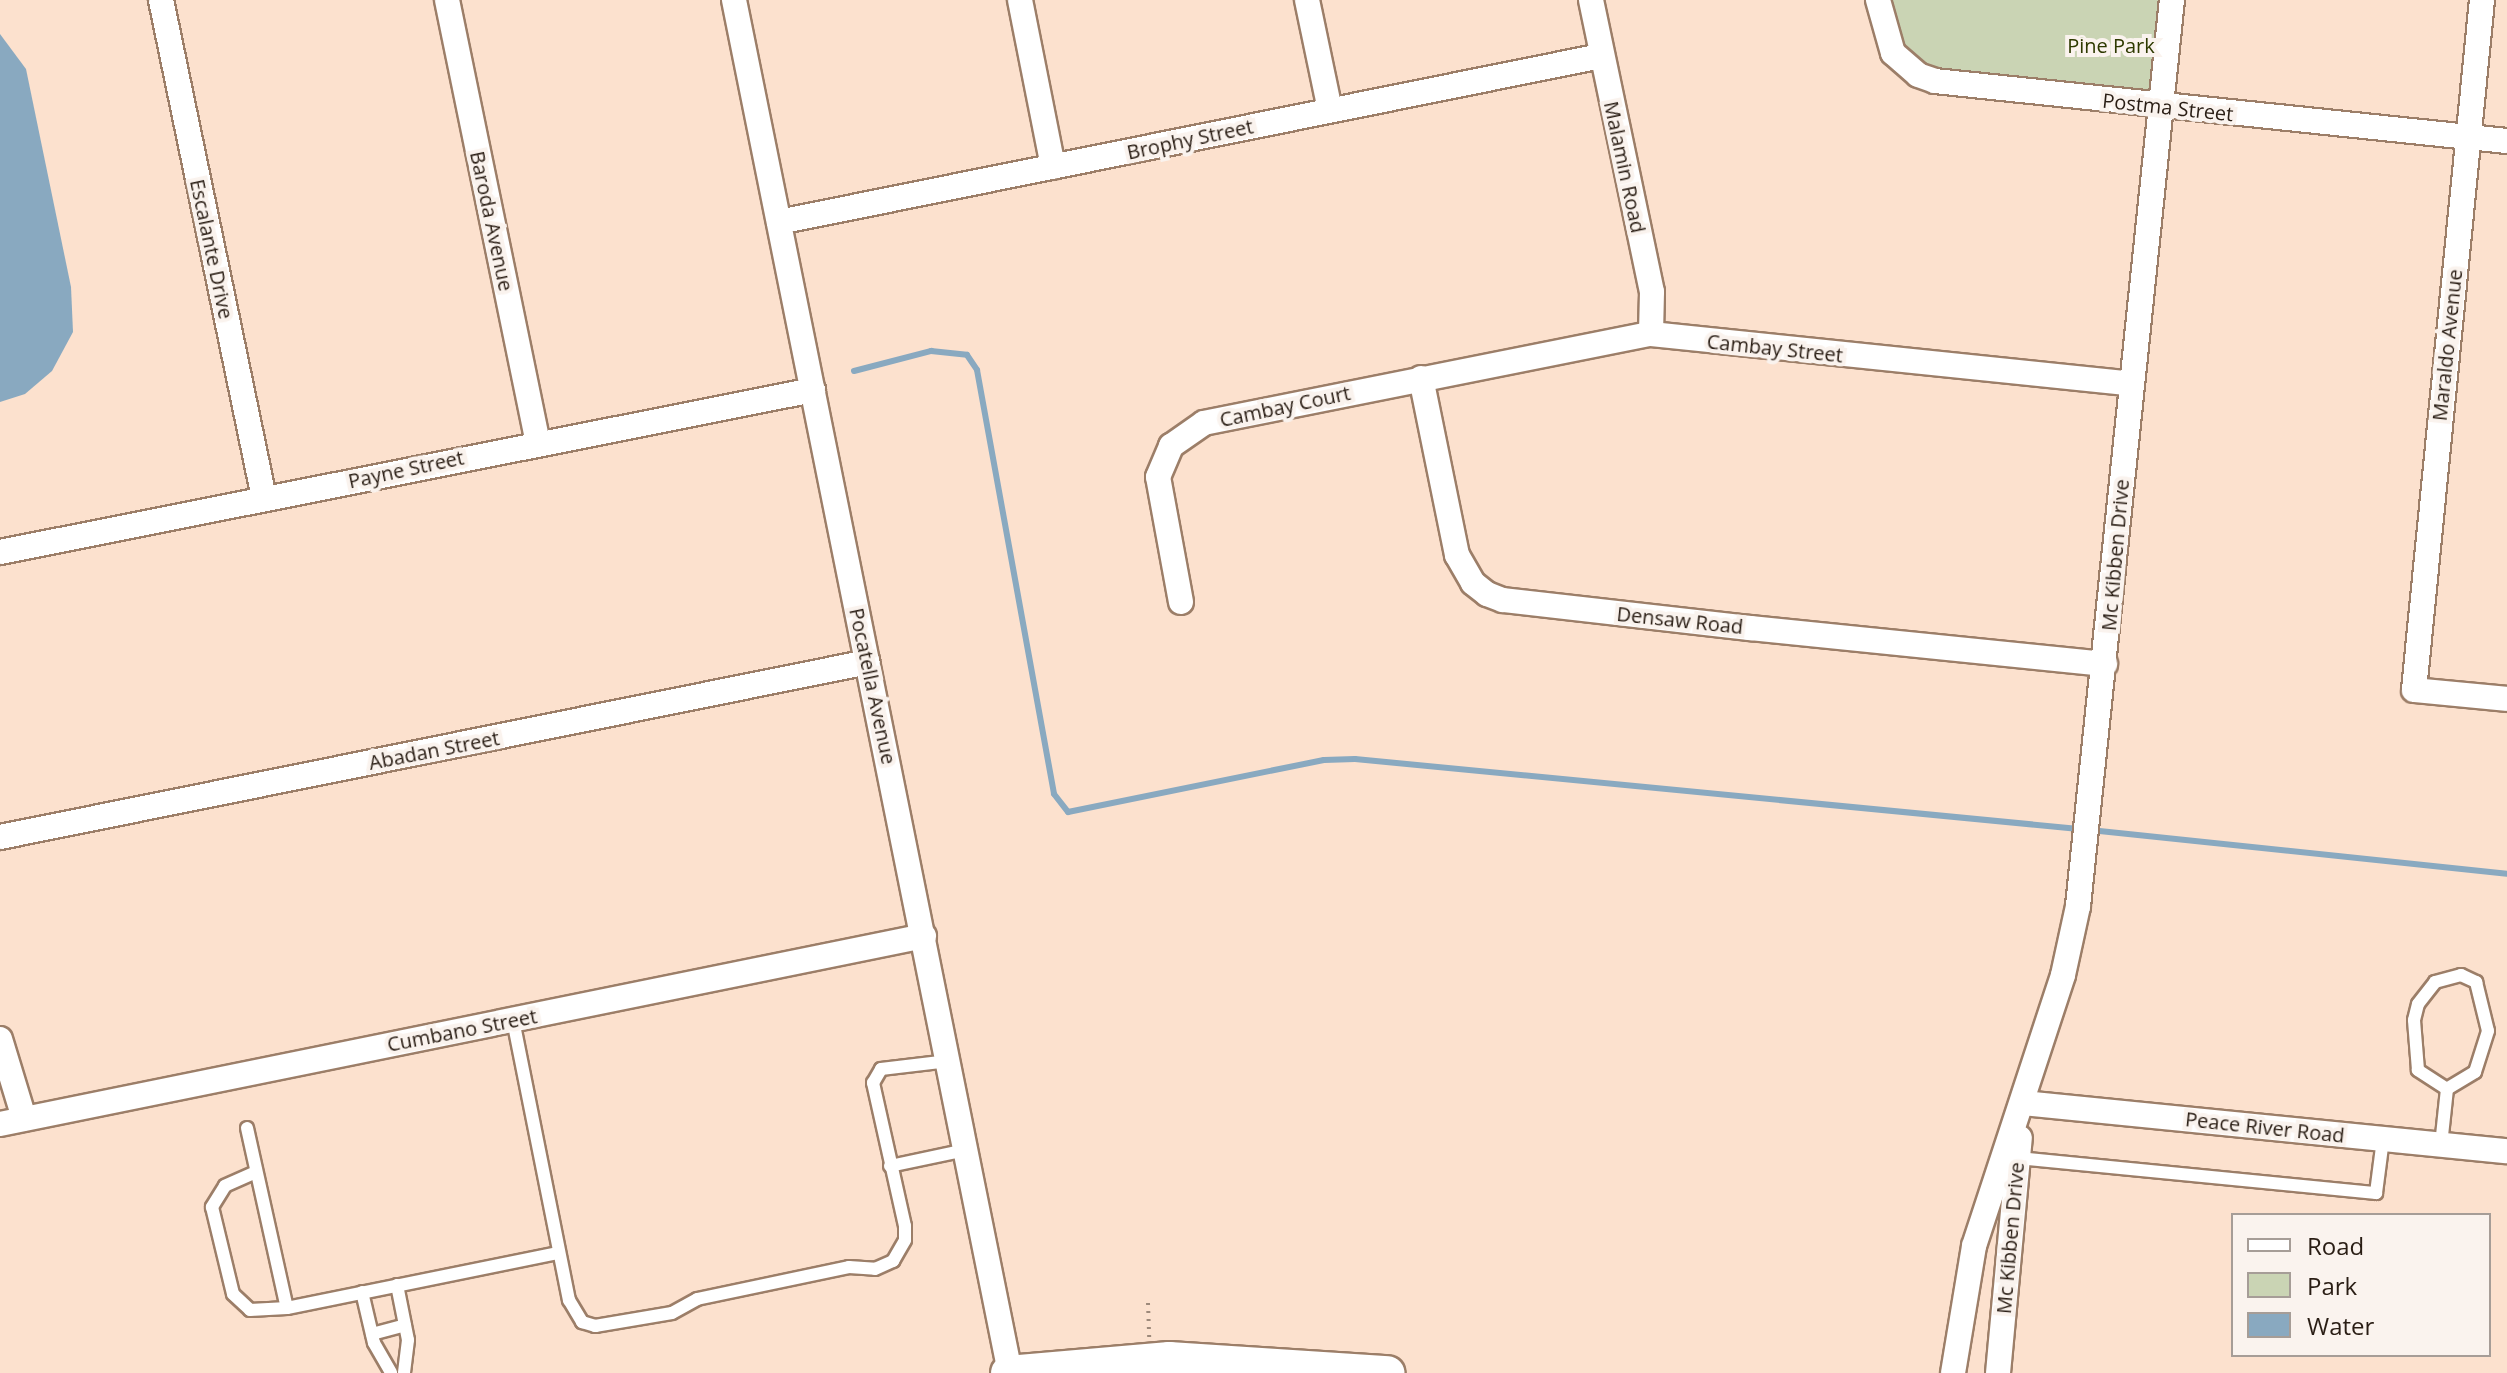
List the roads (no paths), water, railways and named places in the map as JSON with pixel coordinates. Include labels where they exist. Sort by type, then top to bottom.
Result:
[{"type":"main road","points":[[1010,1373],[1150,1359],[1388,1373]]},
{"type":"street","name":"Escalante Drive","points":[[161,0],[264,498]]},
{"type":"street","name":"Baroda Avenue","points":[[447,0],[538,442]]},
{"type":"street","name":"Pocatella Avenue","points":[[734,0],[1010,1373]]},
{"type":"street","points":[[1020,0],[1053,167]]},
{"type":"street","points":[[1307,0],[1330,110]]},
{"type":"street","name":"Malamin Road","points":[[1591,0],[1652,292],[1651,334]]},
{"type":"street","name":"Postma Street","points":[[1878,0],[1893,53],[1918,75],[2162,107],[2507,141]]},
{"type":"street","name":"Mc Kibben Drive","points":[[1953,1373],[1974,1246],[2063,975],[2078,906],[2172,0]]},
{"type":"street","name":"Maraldo Avenue","points":[[2482,0],[2414,690],[2507,699]]},
{"type":"street","name":"Brophy Street","points":[[779,222],[1601,56]]},
{"type":"street","name":"Cambay Street","points":[[1421,378],[1651,334],[2131,384]]},
{"type":"street","name":"Cambay Court","points":[[1181,602],[1158,491],[1171,446],[1204,423],[1421,378]]},
{"type":"street","name":"Densaw Road","points":[[1421,378],[1457,555],[1473,583],[1487,594],[1503,600],[2105,664]]},
{"type":"street","name":"Payne Street","points":[[0,552],[538,442],[813,390]]},
{"type":"street","name":"Abadan Street","points":[[0,837],[868,662]]},
{"type":"street","name":"Cumbano Street","points":[[12,1121],[924,936]]},
{"type":"street","points":[[0,1039],[12,1121]]},
{"type":"street","name":"Mc Kibben Drive","points":[[1998,1373],[2023,1103]]},
{"type":"street","name":"Peace River Road","points":[[2023,1103],[2507,1151]]},
{"type":"lane","points":[[2461,975],[2476,982],[2488,1031],[2475,1072],[2447,1089],[2418,1070],[2414,1020],[2435,982],[2461,975]]},
{"type":"lane","points":[[513,1020],[558,1253],[574,1312],[595,1326],[672,1313],[697,1299],[849,1267],[885,1267],[905,1240],[873,1083],[881,1069],[949,1061]]},
{"type":"lane","points":[[2441,1145],[2447,1089]]},
{"type":"lane","points":[[247,1128],[287,1308]]},
{"type":"lane","points":[[2018,1158],[2376,1193],[2383,1139]]},
{"type":"lane","points":[[890,1166],[966,1150]]},
{"type":"lane","points":[[256,1172],[225,1186],[212,1207],[233,1294],[240,1305],[250,1310],[287,1308],[558,1253]]},
{"type":"lane","points":[[397,1285],[405,1325],[404,1373]]},
{"type":"lane","points":[[362,1292],[372,1334],[391,1373]]},
{"type":"lane","points":[[372,1334],[405,1325]]},
{"type":"water","points":[[0,34],[26,69],[71,287],[73,332],[52,371],[25,394],[0,402]]},
{"type":"waterway","points":[[854,371],[931,351],[967,355],[977,370],[1054,794],[1068,812],[1324,760],[1355,759],[2079,829]]},
{"type":"waterway","points":[[2090,830],[2507,874]]},
{"type":"park label","name":"Pine Park","points":[[2111,45]]}]
